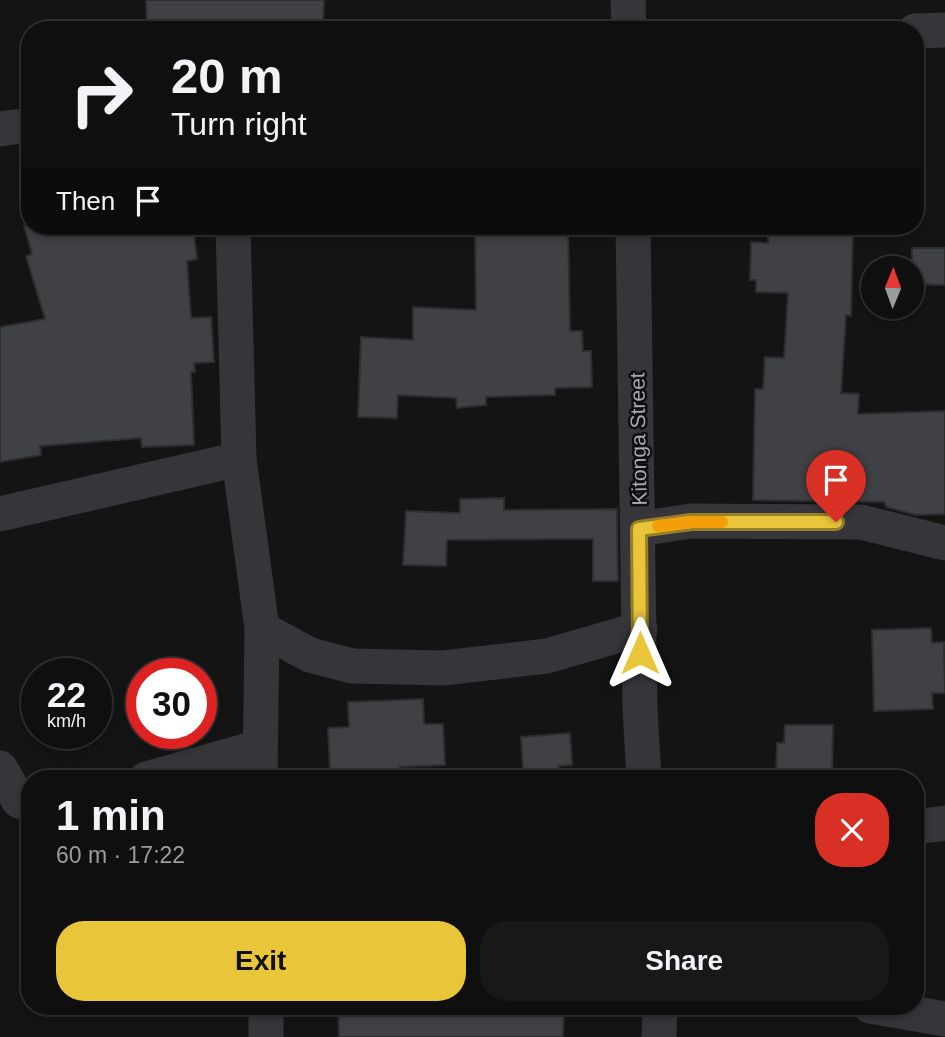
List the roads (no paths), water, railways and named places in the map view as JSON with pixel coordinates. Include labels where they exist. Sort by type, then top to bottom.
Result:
[{"type":"street","points":[[628,0],[629,21]]},
{"type":"street","points":[[924,31],[945,30]]},
{"type":"street","points":[[0,129],[21,126]]},
{"type":"street","points":[[210,770],[260,763],[262,629],[239,459],[233,235]]},
{"type":"street","name":"Kitonga Street","points":[[633,235],[640,708],[643,770]]},
{"type":"street","points":[[0,514],[239,459]]},
{"type":"street","points":[[639,529],[691,522],[861,522],[945,543]]},
{"type":"street","points":[[262,629],[310,655],[352,666],[443,668],[547,656],[640,629]]},
{"type":"street","points":[[0,768],[16,803]]},
{"type":"street","points":[[924,826],[945,823]]},
{"type":"street","points":[[266,1015],[266,1037]]},
{"type":"street","points":[[659,1037],[660,1015]]},
{"type":"street","points":[[922,1015],[945,1019]]}]
